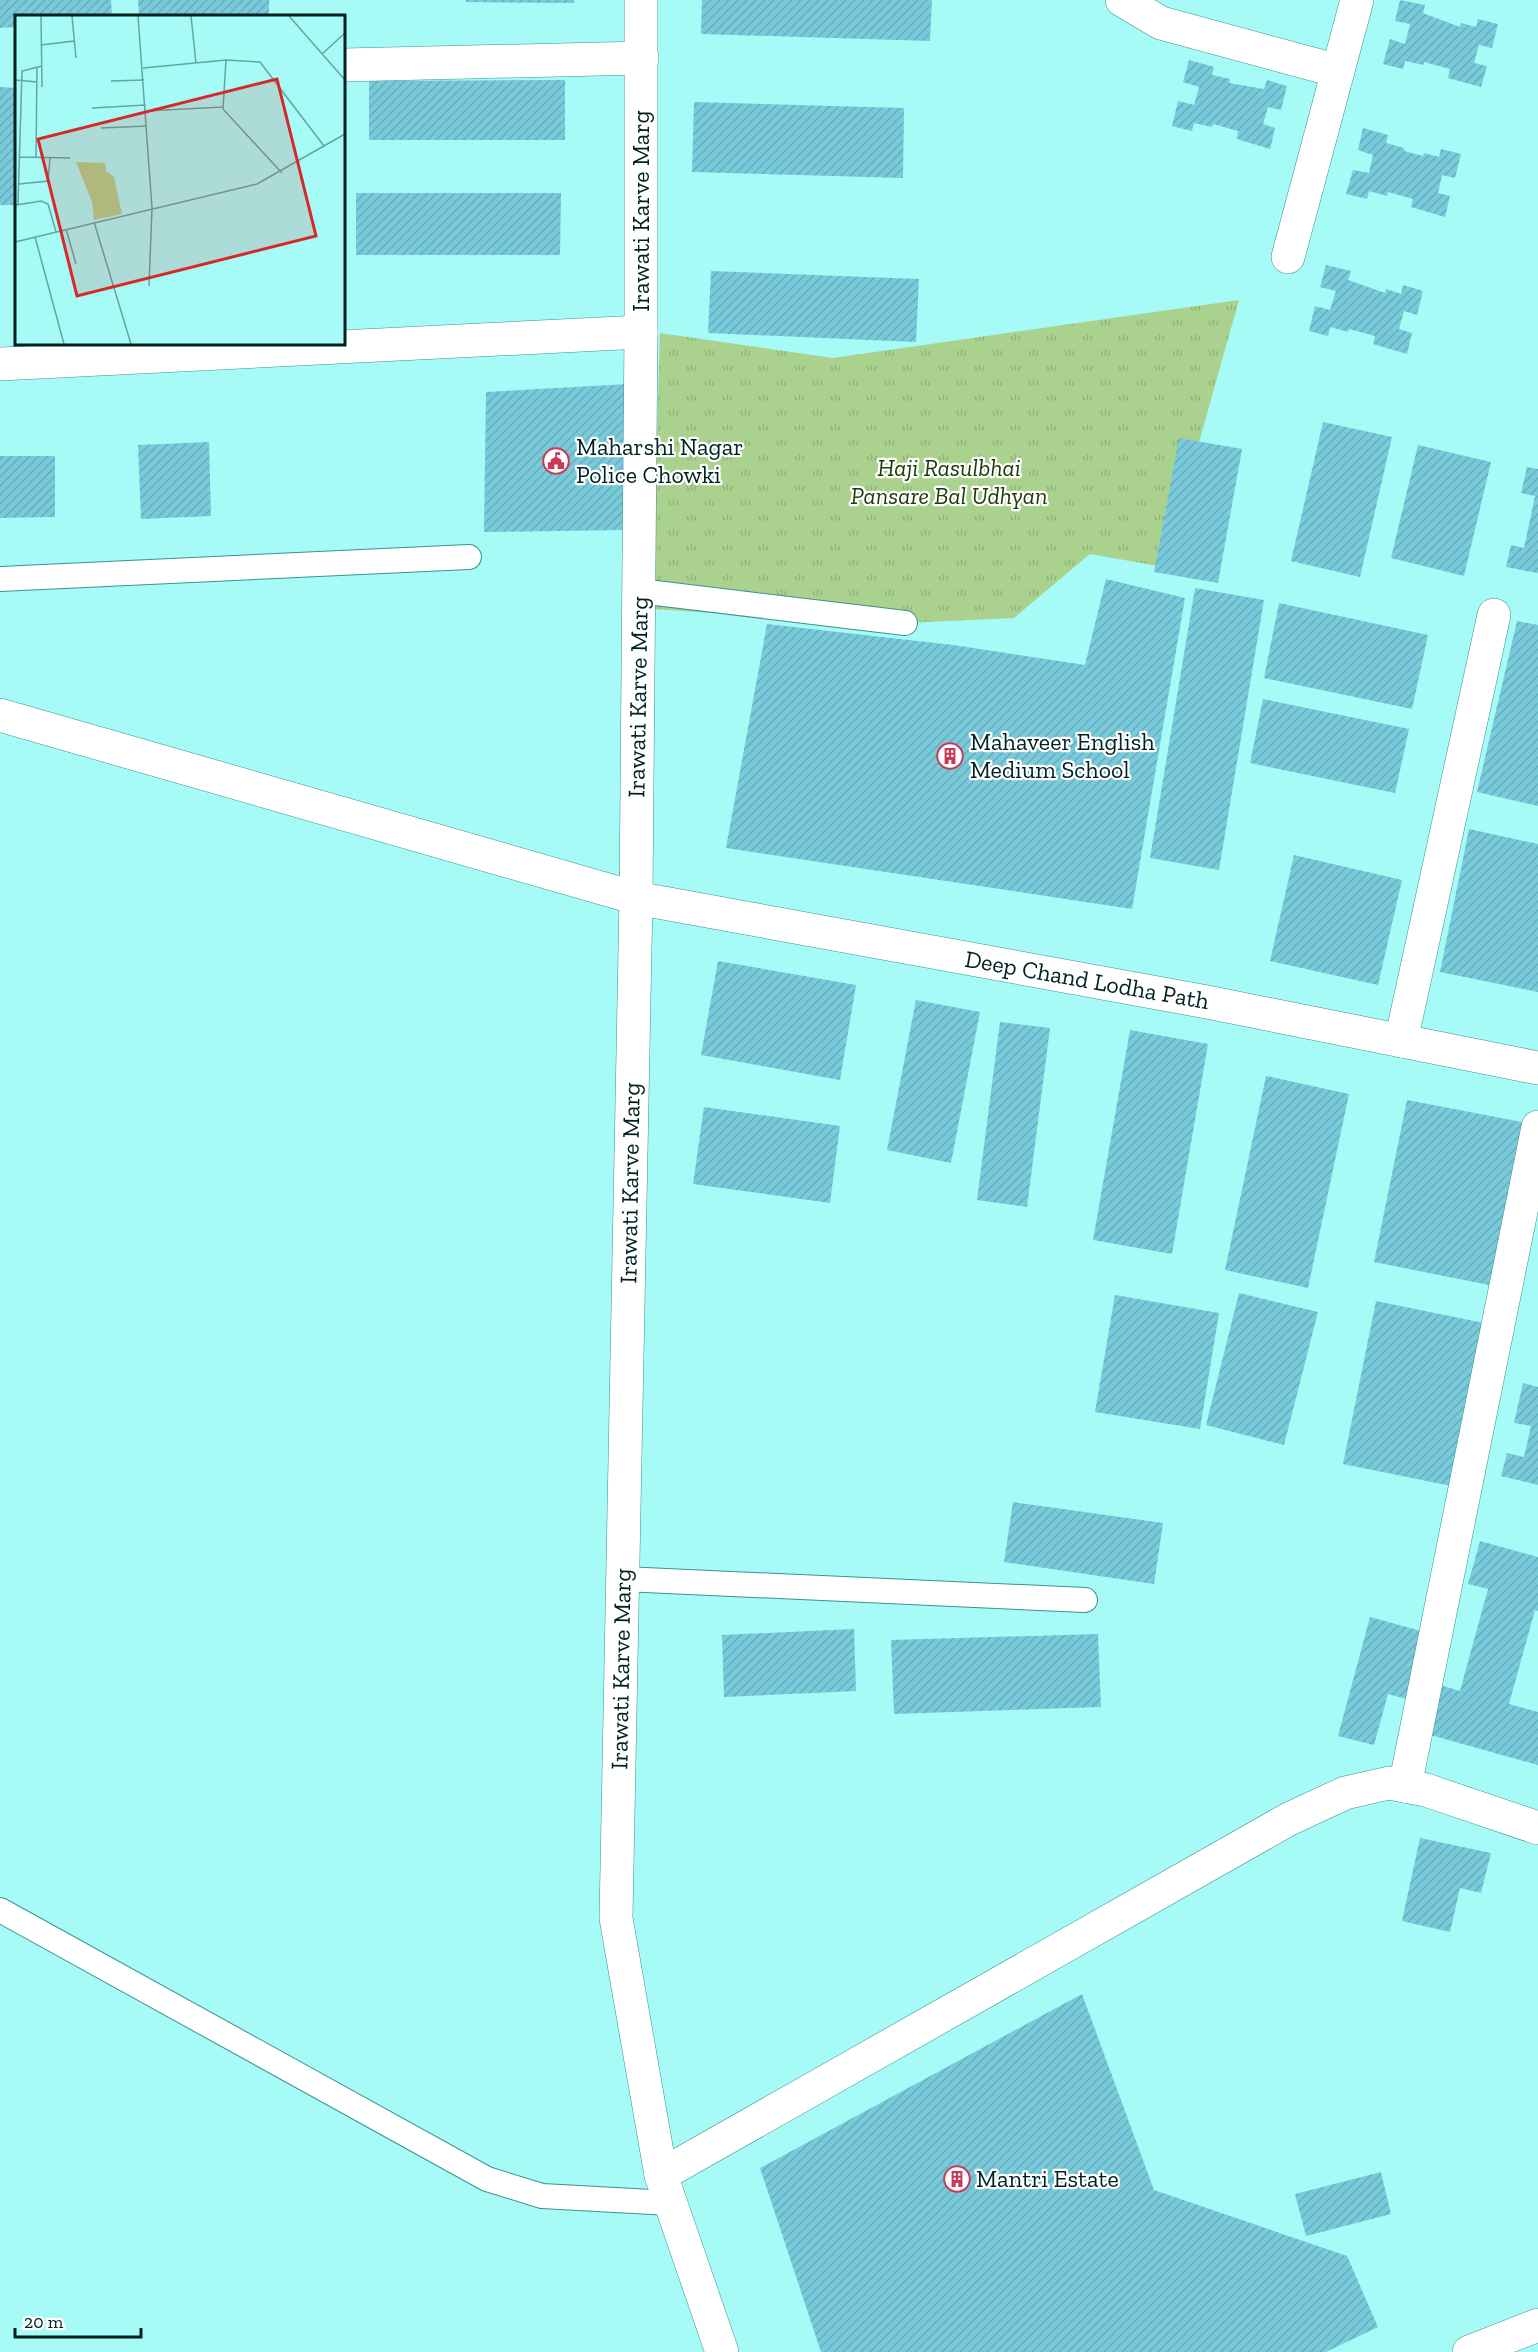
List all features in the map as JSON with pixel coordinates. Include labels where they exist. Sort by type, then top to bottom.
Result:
[{"type":"street","name":"Irawati Karve Marg","points":[[641,0],[641,332],[636,898],[616,1918],[665,2189],[722,2352]]},
{"type":"street","points":[[1122,0],[1161,23],[1338,71]]},
{"type":"street","points":[[1288,257],[1357,0]]},
{"type":"street","points":[[345,65],[642,58]]},
{"type":"street","points":[[0,364],[641,332]]},
{"type":"street","points":[[1401,1041],[1494,615]]},
{"type":"street","name":"Deep Chand Lodha Path","points":[[0,716],[636,898],[1207,1002],[1538,1068]]},
{"type":"street","points":[[1405,1786],[1538,1127]]},
{"type":"street","points":[[665,2189],[1289,1819],[1345,1793],[1389,1783],[1426,1790],[1538,1828]]},
{"type":"street","points":[[1469,2352],[1538,2325]]},
{"type":"lane","points":[[0,579],[469,557]]},
{"type":"lane","points":[[639,591],[905,623]]},
{"type":"lane","points":[[623,1579],[1085,1599]]},
{"type":"lane","points":[[0,1910],[487,2179],[542,2196],[665,2189]]},
{"type":"green space","name":"Haji Rasulbhai Pansare Bal Udhyan","points":[[1239,300],[1164,567],[1090,554],[1014,618],[885,624],[652,609],[660,333],[833,358]]},
{"type":"building","points":[[0,0],[111,0],[112,15],[15,15],[15,27],[0,28]]},
{"type":"building","points":[[138,0],[269,0],[269,15],[139,15]]},
{"type":"building","points":[[466,0],[574,0],[574,3],[466,2]]},
{"type":"building","points":[[702,0],[932,0],[930,41],[701,34]]},
{"type":"building","points":[[1400,0],[1425,5],[1423,13],[1460,27],[1461,23],[1476,27],[1478,19],[1498,24],[1492,48],[1479,45],[1474,63],[1487,66],[1481,87],[1448,78],[1450,69],[1424,62],[1424,65],[1405,61],[1403,69],[1383,64],[1390,39],[1405,44],[1410,24],[1395,21]]},
{"type":"building","points":[[1189,60],[1214,67],[1212,75],[1230,79],[1229,83],[1264,89],[1267,80],[1287,86],[1281,110],[1268,107],[1263,124],[1275,128],[1270,149],[1237,139],[1238,131],[1213,124],[1212,127],[1194,123],[1192,131],[1172,126],[1178,101],[1194,105],[1199,87],[1183,82]]},
{"type":"building","points":[[565,80],[565,140],[369,140],[369,81]]},
{"type":"building","points":[[0,87],[15,88],[15,205],[0,205]]},
{"type":"building","points":[[694,102],[904,108],[903,178],[692,172]]},
{"type":"building","points":[[1363,128],[1388,135],[1386,143],[1404,148],[1404,151],[1439,157],[1441,149],[1461,154],[1455,178],[1442,175],[1438,193],[1450,196],[1445,217],[1411,207],[1413,199],[1388,192],[1387,196],[1369,191],[1367,199],[1346,194],[1353,170],[1369,173],[1373,155],[1358,150]]},
{"type":"building","points":[[356,193],[561,193],[560,255],[356,255]]},
{"type":"building","points":[[1326,265],[1351,271],[1348,280],[1385,293],[1386,289],[1401,294],[1403,285],[1423,291],[1417,315],[1404,311],[1399,329],[1412,333],[1407,354],[1373,344],[1375,336],[1349,329],[1348,332],[1330,327],[1328,336],[1309,331],[1315,306],[1330,310],[1336,291],[1320,287]]},
{"type":"building","points":[[711,271],[919,279],[916,342],[708,333]]},
{"type":"building","name":"Maharshi Nagar Police Chowki","points":[[628,384],[625,530],[484,532],[486,392]]},
{"type":"building","points":[[1323,422],[1392,437],[1360,577],[1291,561]]},
{"type":"building","points":[[1179,438],[1242,449],[1218,583],[1154,572]]},
{"type":"building","points":[[209,442],[211,516],[141,519],[138,445]]},
{"type":"building","points":[[1418,445],[1491,462],[1464,576],[1391,558]]},
{"type":"building","points":[[0,456],[55,456],[55,517],[0,518]]},
{"type":"building","points":[[1527,467],[1538,469],[1538,573],[1506,567],[1511,545],[1524,548],[1535,496],[1521,493]]},
{"type":"building","name":"Mahaveer English Medium School","points":[[1106,579],[1185,598],[1132,909],[726,848],[767,624],[953,645],[1085,665]]},
{"type":"building","points":[[1195,588],[1264,600],[1219,870],[1150,858]]},
{"type":"building","points":[[1279,603],[1428,635],[1412,709],[1264,678]]},
{"type":"building","points":[[1517,621],[1538,625],[1538,806],[1477,792]]},
{"type":"building","points":[[1263,699],[1409,729],[1395,793],[1250,763]]},
{"type":"building","points":[[1469,829],[1538,844],[1538,992],[1440,972]]},
{"type":"building","points":[[1294,855],[1402,880],[1378,985],[1270,961]]},
{"type":"building","points":[[718,961],[856,985],[840,1080],[701,1055]]},
{"type":"building","points":[[916,1000],[980,1012],[951,1163],[887,1150]]},
{"type":"building","points":[[1000,1022],[1050,1028],[1027,1207],[977,1200]]},
{"type":"building","points":[[1130,1030],[1208,1044],[1172,1254],[1093,1240]]},
{"type":"building","points":[[1266,1076],[1349,1094],[1308,1288],[1225,1270]]},
{"type":"building","points":[[1407,1100],[1527,1123],[1494,1286],[1374,1262]]},
{"type":"building","points":[[704,1107],[840,1126],[830,1203],[693,1184]]},
{"type":"building","points":[[1239,1293],[1318,1312],[1284,1445],[1206,1425]]},
{"type":"building","points":[[1115,1295],[1219,1313],[1200,1429],[1095,1412]]},
{"type":"building","points":[[1376,1301],[1484,1323],[1451,1486],[1343,1464]]},
{"type":"building","points":[[1523,1383],[1538,1387],[1538,1485],[1501,1476],[1507,1453],[1524,1457],[1531,1426],[1514,1423]]},
{"type":"building","points":[[1013,1502],[1163,1523],[1154,1584],[1004,1562]]},
{"type":"building","points":[[1480,1541],[1538,1557],[1538,1611],[1535,1610],[1509,1704],[1538,1712],[1538,1765],[1427,1734],[1440,1685],[1460,1691],[1488,1589],[1468,1584]]},
{"type":"building","points":[[1370,1617],[1432,1634],[1414,1701],[1388,1694],[1374,1745],[1338,1736]]},
{"type":"building","points":[[854,1629],[856,1691],[724,1697],[722,1635]]},
{"type":"building","points":[[1098,1634],[1101,1707],[894,1714],[891,1640]]},
{"type":"building","points":[[1420,1838],[1491,1853],[1481,1893],[1460,1888],[1450,1932],[1402,1921]]},
{"type":"building","name":"Mantri Estate","points":[[1082,1994],[1154,2190],[1347,2256],[1378,2327],[1326,2352],[821,2352],[760,2168]]},
{"type":"building","points":[[1381,2172],[1391,2214],[1306,2236],[1295,2194]]},
{"type":"place","name":"Maharshi Nagar Police Chowki","points":[[556,461]]},
{"type":"place","name":"Mahaveer English Medium School","points":[[950,756]]},
{"type":"place","name":"Mantri Estate","points":[[957,2179]]}]
